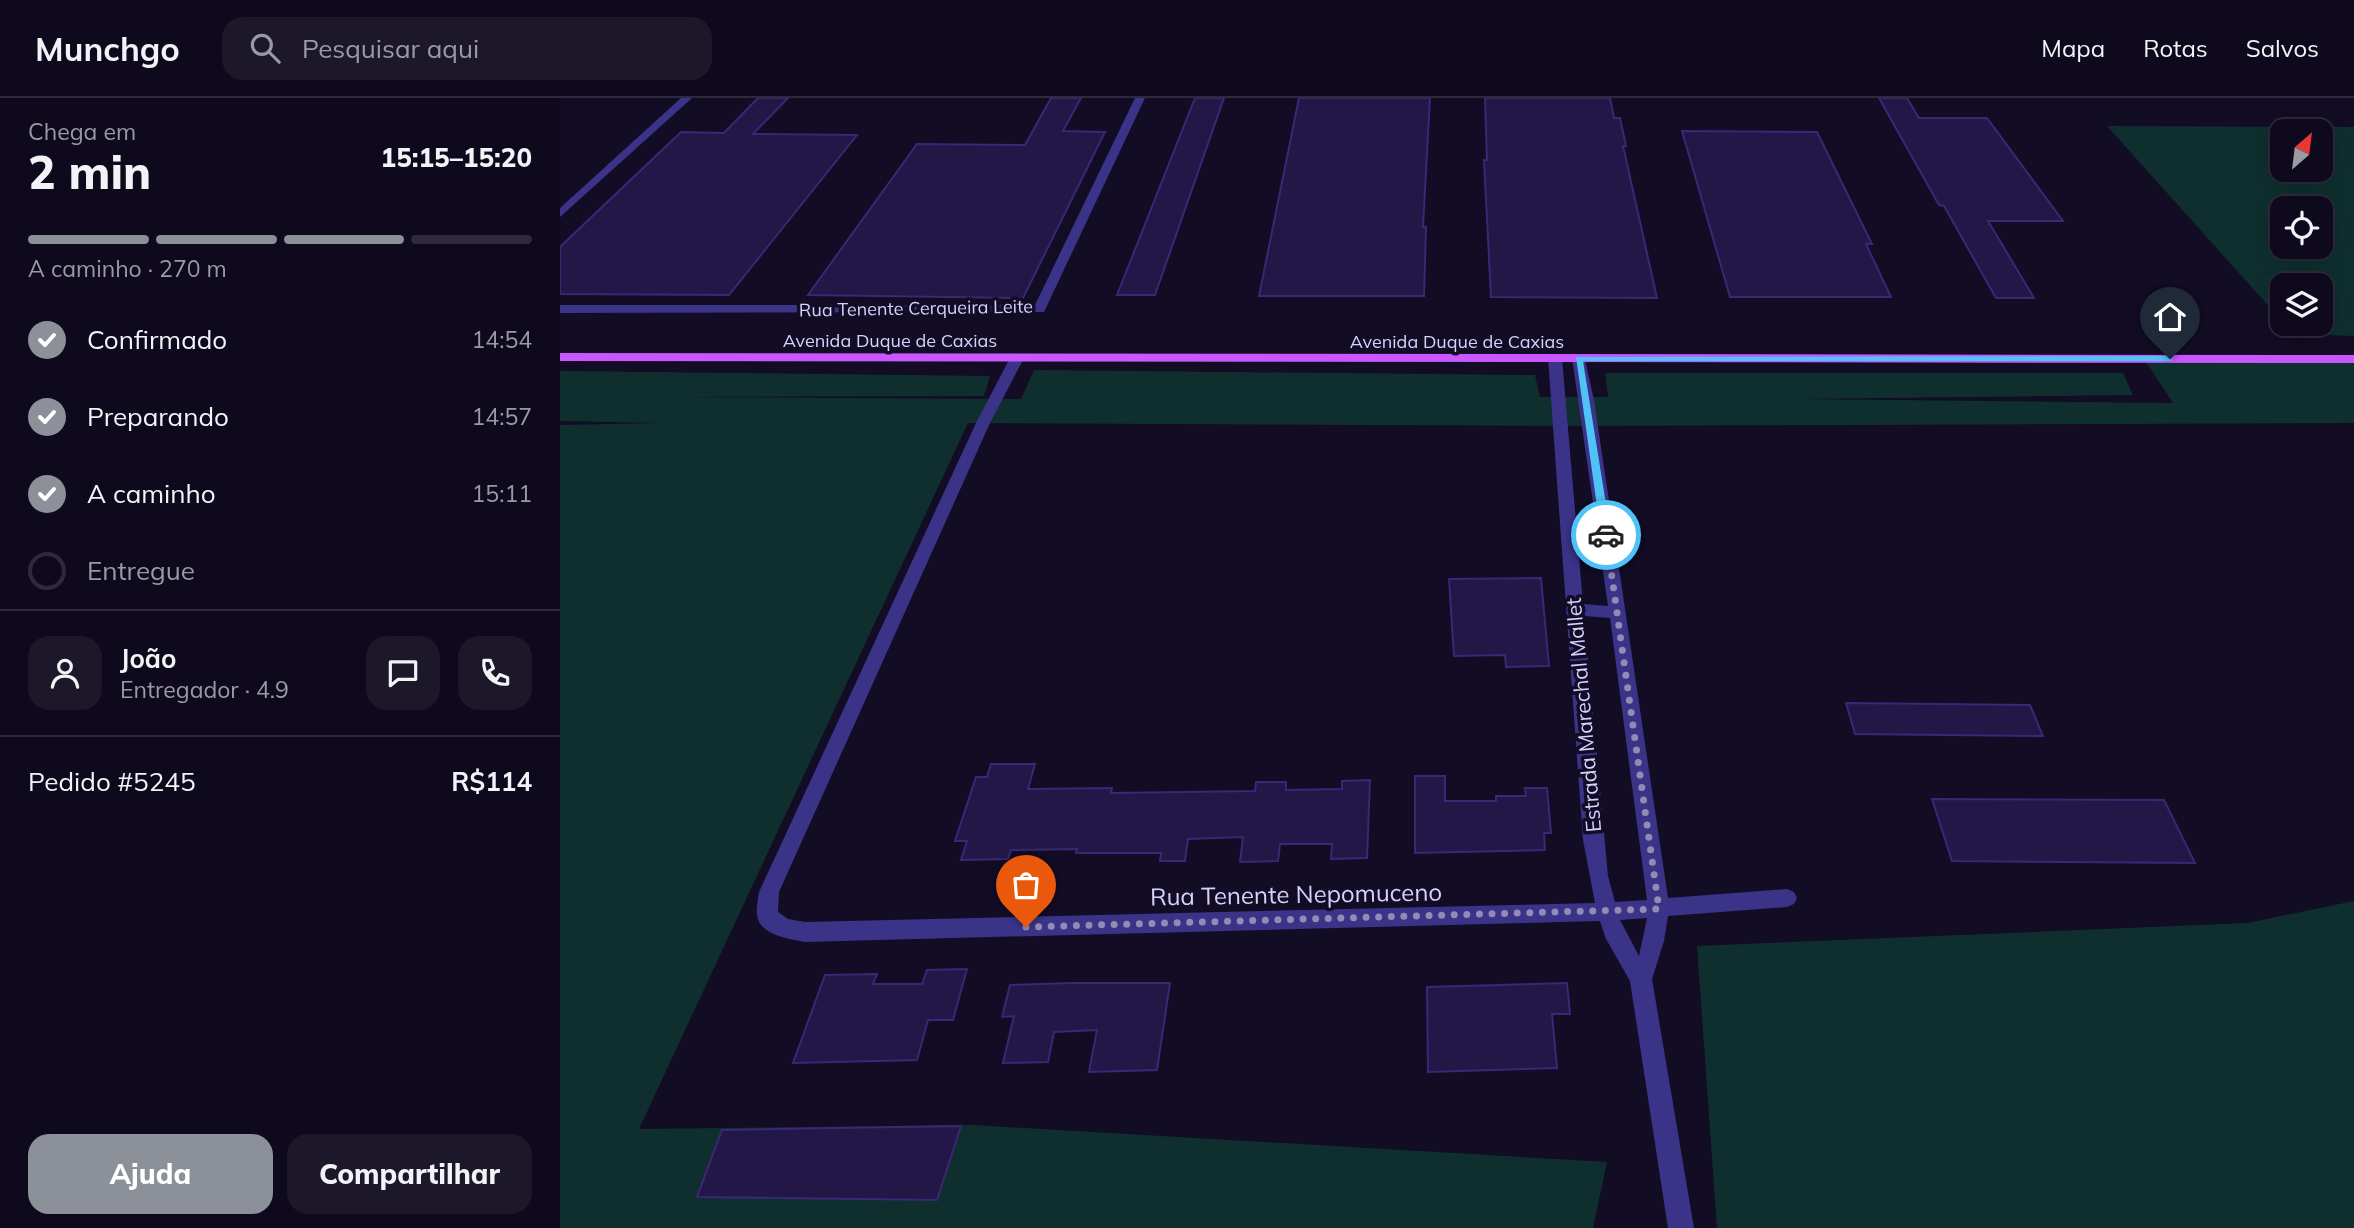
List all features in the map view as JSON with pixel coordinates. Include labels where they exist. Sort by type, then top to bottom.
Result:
[{"type":"main road","name":"Avenida Duque de Caxias","points":[[560,357],[2354,359]]},
{"type":"street","points":[[560,214],[687,98]]},
{"type":"street","name":"Rua Tenente Cerqueira Leite","points":[[560,309],[1040,309],[1140,98]]},
{"type":"street","name":"Rua Tenente Nepomuceno","points":[[1017,358],[983,423],[769,892],[767,916],[783,928],[805,932],[1607,912],[1787,898]]},
{"type":"street","name":"Estrada Marechal Mallet","points":[[1555,358],[1593,841],[1613,932],[1641,979],[1681,1228]]},
{"type":"street","name":"Estrada Marechal Mallet","points":[[1579,358],[1659,909],[1655,944],[1641,979]]},
{"type":"street","points":[[1574,610],[1616,612]]},
{"type":"green space","points":[[2107,126],[2270,127],[2270,182],[2333,182],[2333,127],[2354,127],[2354,336],[2333,335],[2333,273],[2270,273],[2270,308]]},
{"type":"green space","points":[[2144,359],[2354,361],[2354,423],[1560,426],[968,423],[639,1129],[972,1125],[1607,1162],[1593,1228],[560,1228],[560,425],[659,423],[560,421],[560,371],[990,376],[984,396],[670,397],[1021,399],[1034,370],[1535,375],[1540,397],[1608,397],[1605,373],[2123,373],[2133,395],[1800,399],[2173,403]]},
{"type":"green space","points":[[2354,901],[2354,1228],[1717,1228],[1697,946],[2247,923]]},
{"type":"building","points":[[758,98],[788,98],[753,134],[857,135],[729,295],[560,294],[560,247],[681,132],[724,133]]},
{"type":"building","points":[[1051,98],[1081,98],[1063,131],[1105,132],[1023,298],[808,295],[917,144],[1025,145]]},
{"type":"building","points":[[1195,98],[1224,98],[1155,295],[1117,295]]},
{"type":"building","points":[[1299,98],[1430,98],[1423,227],[1426,227],[1424,296],[1259,296]]},
{"type":"building","points":[[1485,98],[1610,98],[1614,118],[1620,118],[1626,146],[1623,146],[1657,298],[1491,297],[1484,160],[1487,160]]},
{"type":"building","points":[[1879,98],[1907,98],[1919,118],[1987,118],[2063,221],[1988,221],[2034,298],[1996,298],[1944,206],[1939,205]]},
{"type":"building","points":[[1682,131],[1817,132],[1872,244],[1866,244],[1891,297],[1730,297]]},
{"type":"building","points":[[1541,578],[1549,666],[1506,667],[1505,655],[1454,656],[1449,579]]},
{"type":"building","points":[[1846,703],[2030,705],[2043,736],[1855,734]]},
{"type":"building","points":[[991,764],[1035,764],[1028,789],[1112,788],[1111,793],[1255,791],[1256,782],[1286,782],[1286,790],[1342,789],[1342,781],[1370,780],[1367,858],[1331,859],[1332,844],[1280,844],[1278,861],[1240,862],[1243,837],[1188,839],[1185,861],[1160,861],[1161,853],[1076,853],[1077,849],[1011,850],[1008,859],[961,860],[967,841],[955,841],[976,777],[987,777]]},
{"type":"building","points":[[1415,776],[1445,776],[1445,801],[1496,801],[1496,796],[1526,796],[1525,788],[1547,788],[1551,833],[1544,833],[1545,850],[1415,853]]},
{"type":"building","points":[[1932,799],[2164,800],[2195,863],[1952,861]]},
{"type":"building","points":[[967,969],[953,1020],[928,1020],[917,1060],[793,1063],[825,975],[877,974],[873,984],[922,984],[927,970]]},
{"type":"building","points":[[1170,983],[1157,1070],[1089,1072],[1097,1030],[1054,1032],[1048,1062],[1003,1063],[1014,1016],[1002,1017],[1010,985]]},
{"type":"building","points":[[1567,983],[1570,1014],[1552,1014],[1557,1068],[1428,1072],[1427,987]]},
{"type":"building","points":[[961,1126],[937,1200],[697,1197],[722,1130]]},
{"type":"way so far","points":[[1026,927],[1659,909],[1606,535]]},
{"type":"route","points":[[1606,535],[1579,358],[2170,359]]}]
